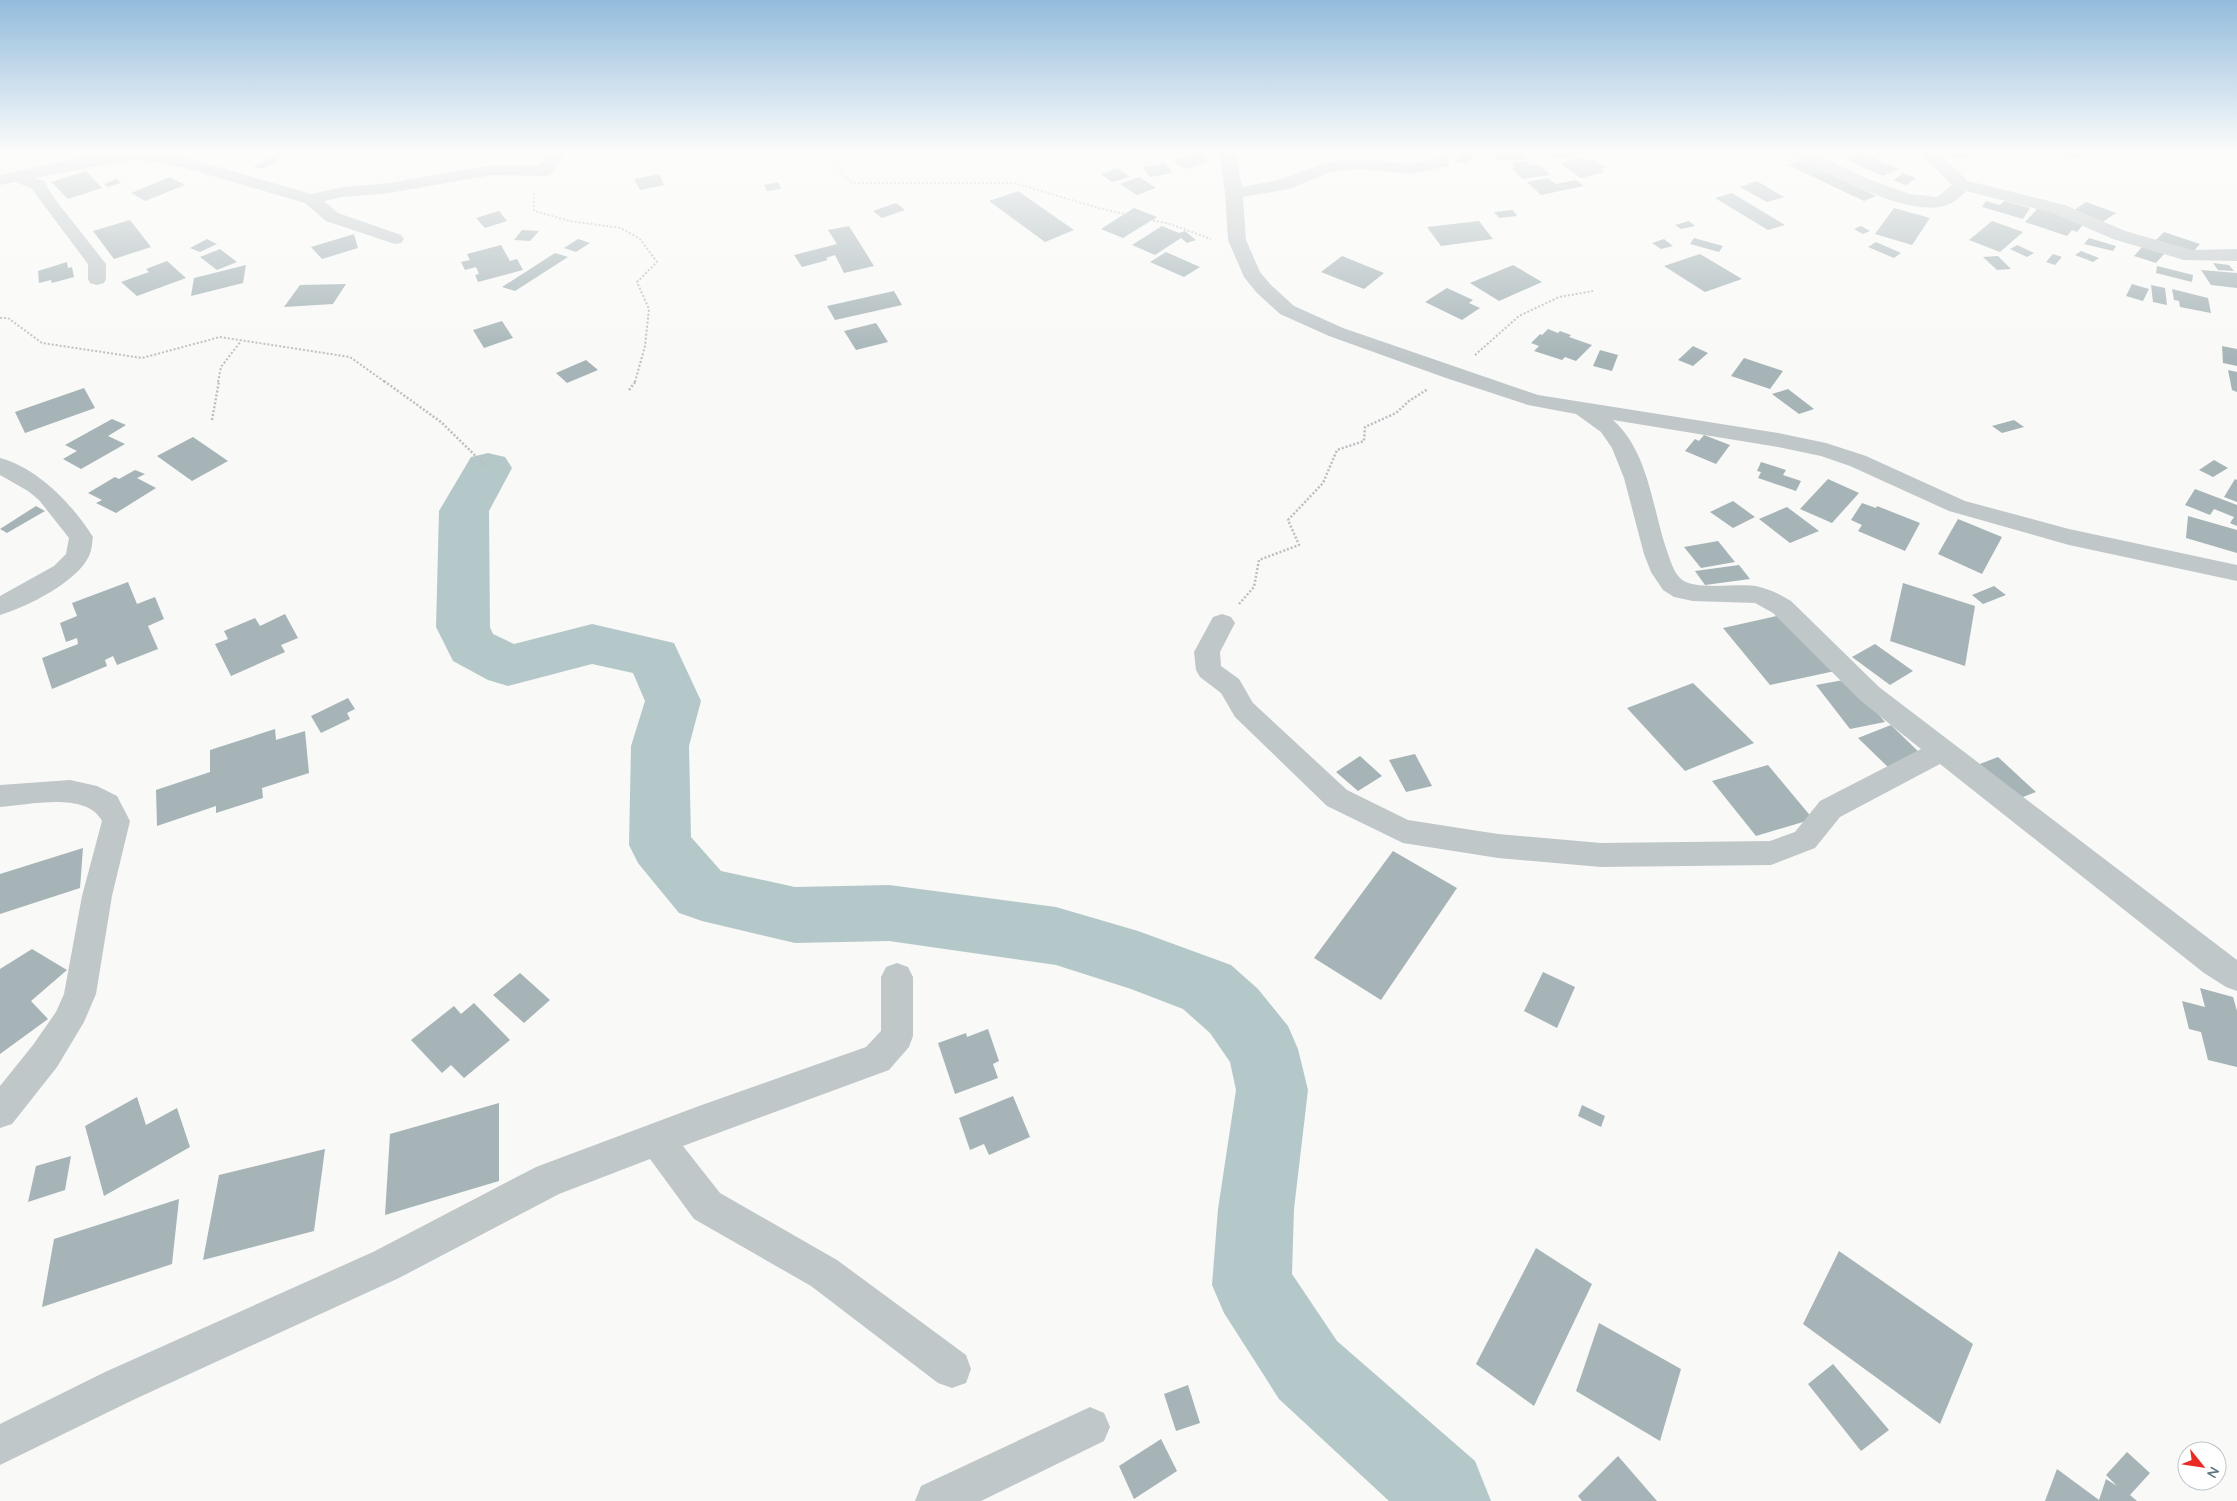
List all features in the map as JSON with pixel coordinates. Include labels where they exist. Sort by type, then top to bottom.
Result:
[{"type":"street","points":[[63,220],[98,264],[96,279]]},
{"type":"street","points":[[341,220],[395,239]]},
{"type":"street","points":[[1236,220],[1237,240],[1251,273],[1263,288],[1287,310],[1336,332],[1453,374],[1535,402],[1778,440],[1826,450],[1858,461],[1957,506],[2069,537],[2237,572]]},
{"type":"street","points":[[2088,220],[2119,234],[2191,256],[2237,255]]},
{"type":"street","points":[[1581,409],[1602,422],[1614,435],[1630,464],[1648,533],[1664,574],[1674,586],[1684,591],[1731,592],[1766,597],[1782,607],[1870,694],[2208,957],[2237,977]]},
{"type":"street","points":[[0,465],[47,495],[81,537],[77,556],[58,575],[0,606]]},
{"type":"street","points":[[1222,622],[1207,652],[1209,670],[1230,686],[1244,710],[1337,798],[1403,831],[1498,846],[1601,855],[1771,853],[1805,840],[1830,809],[1941,751]]},
{"type":"street","points":[[0,796],[43,792],[83,792],[108,804],[116,821],[98,896],[80,994],[68,1022],[45,1056],[0,1112]]},
{"type":"street","points":[[0,1445],[119,1386],[386,1265],[549,1180],[699,1123],[877,1059],[897,1036],[897,977]]},
{"type":"street","points":[[658,1140],[707,1206],[824,1273],[952,1369]]},
{"type":"street","points":[[936,1501],[1090,1427]]},
{"type":"path","points":[[567,220],[621,228],[640,239],[657,262],[637,282],[649,309],[645,346],[636,381],[629,390]]},
{"type":"path","points":[[1152,220],[1170,224],[1211,239],[1237,240]]},
{"type":"path","points":[[1222,622],[1254,587],[1259,560],[1299,545],[1288,520],[1323,483],[1337,450],[1364,441],[1365,427],[1396,413],[1408,401],[1453,374],[1519,316],[1559,297],[1593,291]]},
{"type":"path","points":[[0,318],[8,318],[42,343],[142,358],[220,337],[350,357],[441,422],[488,468]]},
{"type":"path","points":[[212,420],[221,367],[241,341]]},
{"type":"building","points":[[130,220],[151,247],[114,259],[93,231]]},
{"type":"building","points":[[478,220],[507,221],[485,228]]},
{"type":"building","points":[[1015,220],[1060,220],[1074,230],[1045,242]]},
{"type":"building","points":[[1115,220],[1152,220],[1123,238],[1101,229]]},
{"type":"building","points":[[1752,220],[1777,220],[1785,225],[1768,230]]},
{"type":"building","points":[[1885,220],[1929,220],[1912,245],[1875,234]]},
{"type":"building","points":[[2027,220],[2086,221],[2077,232],[2072,230],[2067,236],[2025,222]]},
{"type":"building","points":[[2093,220],[2105,220],[2101,223]]},
{"type":"building","points":[[1479,221],[1493,239],[1441,246],[1427,227]]},
{"type":"building","points":[[1689,221],[1695,226],[1681,229],[1675,225]]},
{"type":"building","points":[[1992,221],[2023,232],[2000,252],[1969,240]]},
{"type":"building","points":[[849,226],[874,266],[844,273],[835,255],[826,258],[828,260],[802,267],[794,255],[837,244],[828,230]]},
{"type":"building","points":[[1162,226],[1179,233],[1185,231],[1196,240],[1187,243],[1181,238],[1155,255],[1132,245]]},
{"type":"building","points":[[1861,226],[1870,231],[1863,234],[1854,229]]},
{"type":"building","points":[[522,230],[539,231],[530,241],[514,240]]},
{"type":"building","points":[[2164,232],[2200,244],[2191,254],[2155,241]]},
{"type":"building","points":[[354,234],[358,248],[322,259],[311,247]]},
{"type":"building","points":[[1694,238],[1723,246],[1719,252],[1690,244]]},
{"type":"building","points":[[2089,238],[2116,246],[2113,251],[2084,244]]},
{"type":"building","points":[[207,239],[217,244],[200,252],[190,248]]},
{"type":"building","points":[[578,239],[590,243],[576,252],[564,248]]},
{"type":"building","points":[[1664,239],[1673,246],[1661,249],[1652,243]]},
{"type":"building","points":[[1876,242],[1901,253],[1894,258],[1868,247]]},
{"type":"building","points":[[501,245],[510,261],[517,259],[523,270],[478,282],[475,275],[479,274],[476,267],[465,270],[461,262],[470,260],[467,254]]},
{"type":"building","points":[[2017,245],[2034,253],[2027,257],[2010,249]]},
{"type":"building","points":[[2143,246],[2165,253],[2156,263],[2134,256]]},
{"type":"building","points":[[220,249],[237,262],[217,270],[200,257]]},
{"type":"building","points":[[2081,251],[2099,258],[2093,262],[2075,255]]},
{"type":"building","points":[[1166,252],[1200,267],[1184,277],[1150,262]]},
{"type":"building","points":[[555,253],[568,257],[515,291],[502,287]]},
{"type":"building","points":[[1700,254],[1742,279],[1705,292],[1664,266]]},
{"type":"building","points":[[2053,254],[2062,257],[2055,265],[2046,262]]},
{"type":"building","points":[[1342,256],[1384,273],[1364,289],[1321,272]]},
{"type":"building","points":[[1998,256],[2011,269],[1997,270],[1983,257]]},
{"type":"building","points":[[167,261],[186,278],[137,296],[121,282],[149,272],[146,269]]},
{"type":"building","points":[[67,262],[68,268],[72,267],[74,277],[52,283],[51,280],[39,283],[38,271]]},
{"type":"building","points":[[2213,263],[2229,265],[2234,271],[2218,270]]},
{"type":"building","points":[[246,265],[243,283],[191,296],[194,278]]},
{"type":"building","points":[[1513,265],[1542,282],[1499,301],[1470,283]]},
{"type":"building","points":[[2157,266],[2193,275],[2192,282],[2156,273]]},
{"type":"building","points":[[2201,270],[2237,273],[2237,288],[2211,285]]},
{"type":"building","points":[[346,284],[333,304],[284,307],[300,285]]},
{"type":"building","points":[[2132,284],[2149,289],[2143,301],[2126,296]]},
{"type":"building","points":[[2151,285],[2165,288],[2167,305],[2153,302]]},
{"type":"building","points":[[1447,288],[1473,300],[1469,303],[1480,308],[1462,320],[1425,302]]},
{"type":"building","points":[[2172,289],[2208,298],[2211,313],[2180,307],[2179,301],[2174,300]]},
{"type":"building","points":[[894,291],[902,305],[835,320],[827,306]]},
{"type":"building","points":[[502,321],[513,338],[484,348],[473,330]]},
{"type":"building","points":[[876,323],[888,342],[856,350],[844,331]]},
{"type":"building","points":[[1548,329],[1571,335],[1569,337],[1592,345],[1576,361],[1565,357],[1562,360],[1534,351],[1539,346],[1531,343]]},
{"type":"building","points":[[1693,346],[1708,353],[1693,366],[1678,360]]},
{"type":"building","points":[[2222,346],[2237,349],[2237,366],[2223,363]]},
{"type":"building","points":[[1600,350],[1618,355],[1612,371],[1593,366]]},
{"type":"building","points":[[1744,358],[1783,371],[1770,389],[1731,376]]},
{"type":"building","points":[[586,360],[598,370],[567,383],[556,373]]},
{"type":"building","points":[[2228,370],[2237,372],[2237,392],[2232,390]]},
{"type":"building","points":[[84,388],[95,408],[25,433],[15,412]]},
{"type":"building","points":[[1788,389],[1814,409],[1799,414],[1772,394]]},
{"type":"building","points":[[112,419],[126,425],[108,436],[125,444],[81,469],[63,459],[77,451],[65,445]]},
{"type":"building","points":[[2014,420],[2024,427],[2002,433],[1992,426]]},
{"type":"building","points":[[1704,435],[1730,445],[1716,464],[1685,451],[1695,439],[1699,441]]},
{"type":"building","points":[[193,437],[228,461],[192,481],[157,456]]},
{"type":"building","points":[[2214,460],[2228,468],[2213,477],[2199,470]]},
{"type":"building","points":[[1761,462],[1786,470],[1783,475],[1801,481],[1796,491],[1758,478],[1761,472],[1757,471]]},
{"type":"building","points":[[135,470],[145,474],[137,478],[156,488],[116,513],[96,503],[102,500],[88,493],[115,477],[119,479]]},
{"type":"building","points":[[1828,479],[1859,493],[1832,523],[1800,509]]},
{"type":"building","points":[[2235,479],[2237,480],[2237,502],[2224,497]]},
{"type":"building","points":[[2195,489],[2237,505],[2237,526],[2230,523],[2234,517],[2214,509],[2210,515],[2185,505]]},
{"type":"building","points":[[1733,501],[1755,517],[1733,528],[1710,512]]},
{"type":"building","points":[[1862,503],[1876,508],[1877,506],[1920,523],[1905,551],[1858,531],[1862,525],[1851,520]]},
{"type":"building","points":[[36,506],[45,511],[7,533],[0,529]]},
{"type":"building","points":[[1787,507],[1819,531],[1790,543],[1759,519]]},
{"type":"building","points":[[2188,516],[2237,530],[2237,553],[2186,538]]},
{"type":"building","points":[[1958,519],[2002,537],[1982,574],[1938,554]]},
{"type":"building","points":[[1718,541],[1735,562],[1701,568],[1684,547]]},
{"type":"building","points":[[1739,565],[1750,579],[1705,585],[1695,571]]},
{"type":"building","points":[[128,582],[137,604],[155,597],[164,619],[148,626],[158,649],[117,665],[113,656],[105,660],[107,666],[52,689],[42,658],[78,644],[77,638],[66,642],[60,623],[77,616],[72,603]]},
{"type":"building","points":[[1903,583],[1975,606],[1965,666],[1890,641]]},
{"type":"building","points":[[1994,586],[2006,595],[1983,604],[1972,595]]},
{"type":"building","points":[[285,614],[298,638],[281,645],[285,652],[231,676],[215,644],[228,639],[224,631],[255,618],[260,626]]},
{"type":"building","points":[[1786,614],[1835,671],[1770,685],[1723,628]]},
{"type":"building","points":[[1875,644],[1913,671],[1890,685],[1852,657]]},
{"type":"building","points":[[1849,679],[1885,722],[1850,729],[1816,685]]},
{"type":"building","points":[[1693,683],[1754,743],[1685,771],[1627,708]]},
{"type":"building","points":[[348,698],[355,709],[347,713],[350,719],[321,733],[311,716]]},
{"type":"building","points":[[1891,725],[1923,756],[1890,769],[1858,738]]},
{"type":"building","points":[[275,729],[276,740],[305,731],[309,773],[262,788],[263,798],[216,813],[216,806],[157,826],[156,790],[210,772],[210,750]]},
{"type":"building","points":[[1415,754],[1432,786],[1406,792],[1389,760]]},
{"type":"building","points":[[1360,756],[1382,776],[1358,791],[1336,772]]},
{"type":"building","points":[[1998,757],[2036,792],[2010,802],[1972,767]]},
{"type":"building","points":[[1768,765],[1813,819],[1756,836],[1712,781]]},
{"type":"building","points":[[83,848],[80,888],[0,914],[0,874]]},
{"type":"building","points":[[1393,851],[1457,888],[1381,1000],[1314,958]]},
{"type":"building","points":[[32,949],[67,970],[31,1001],[48,1019],[0,1054],[0,969]]},
{"type":"building","points":[[1543,972],[1575,987],[1557,1028],[1524,1011]]},
{"type":"building","points":[[520,973],[550,1000],[524,1023],[493,995]]},
{"type":"building","points":[[2200,988],[2233,997],[2237,1011],[2237,1067],[2208,1060],[2201,1032],[2189,1029],[2182,1001],[2205,1007]]},
{"type":"building","points":[[474,1003],[510,1040],[464,1078],[451,1065],[442,1073],[411,1040],[454,1006],[461,1014]]},
{"type":"building","points":[[988,1029],[999,1061],[993,1064],[998,1078],[955,1094],[938,1043],[966,1033],[967,1037]]},
{"type":"building","points":[[1013,1096],[1030,1137],[989,1155],[984,1144],[970,1150],[959,1118]]},
{"type":"building","points":[[137,1097],[146,1125],[177,1108],[190,1147],[104,1196],[85,1126]]},
{"type":"building","points":[[499,1103],[499,1181],[385,1215],[390,1134]]},
{"type":"building","points":[[1582,1105],[1605,1116],[1601,1127],[1578,1116]]},
{"type":"building","points":[[325,1149],[314,1231],[203,1260],[219,1175]]},
{"type":"building","points":[[71,1156],[65,1190],[28,1202],[36,1166]]},
{"type":"building","points":[[179,1199],[172,1264],[42,1307],[54,1239]]},
{"type":"building","points":[[1536,1248],[1592,1284],[1534,1406],[1476,1364]]},
{"type":"building","points":[[1839,1251],[1973,1344],[1940,1424],[1803,1324]]},
{"type":"building","points":[[1599,1323],[1681,1369],[1660,1441],[1576,1391]]},
{"type":"building","points":[[1833,1364],[1889,1430],[1861,1451],[1808,1384]]},
{"type":"building","points":[[1188,1385],[1200,1423],[1176,1431],[1164,1394]]},
{"type":"building","points":[[1161,1439],[1177,1471],[1134,1499],[1119,1466]]},
{"type":"building","points":[[2127,1452],[2150,1473],[2130,1495],[2137,1501],[2045,1501],[2057,1469],[2099,1500],[2106,1479],[2117,1486],[2106,1475]]},
{"type":"building","points":[[1618,1456],[1657,1501],[1582,1501],[1578,1496]]},
{"type":"waterway","points":[[488,468],[464,511],[463,627],[472,647],[508,666],[592,644],[655,657],[673,701],[660,746],[660,845],[702,894],[795,915],[889,913],[1056,936],[1138,961],[1207,987],[1234,1011],[1263,1049],[1272,1090],[1256,1209],[1252,1285],[1308,1370],[1444,1492],[1447,1501]]}]
